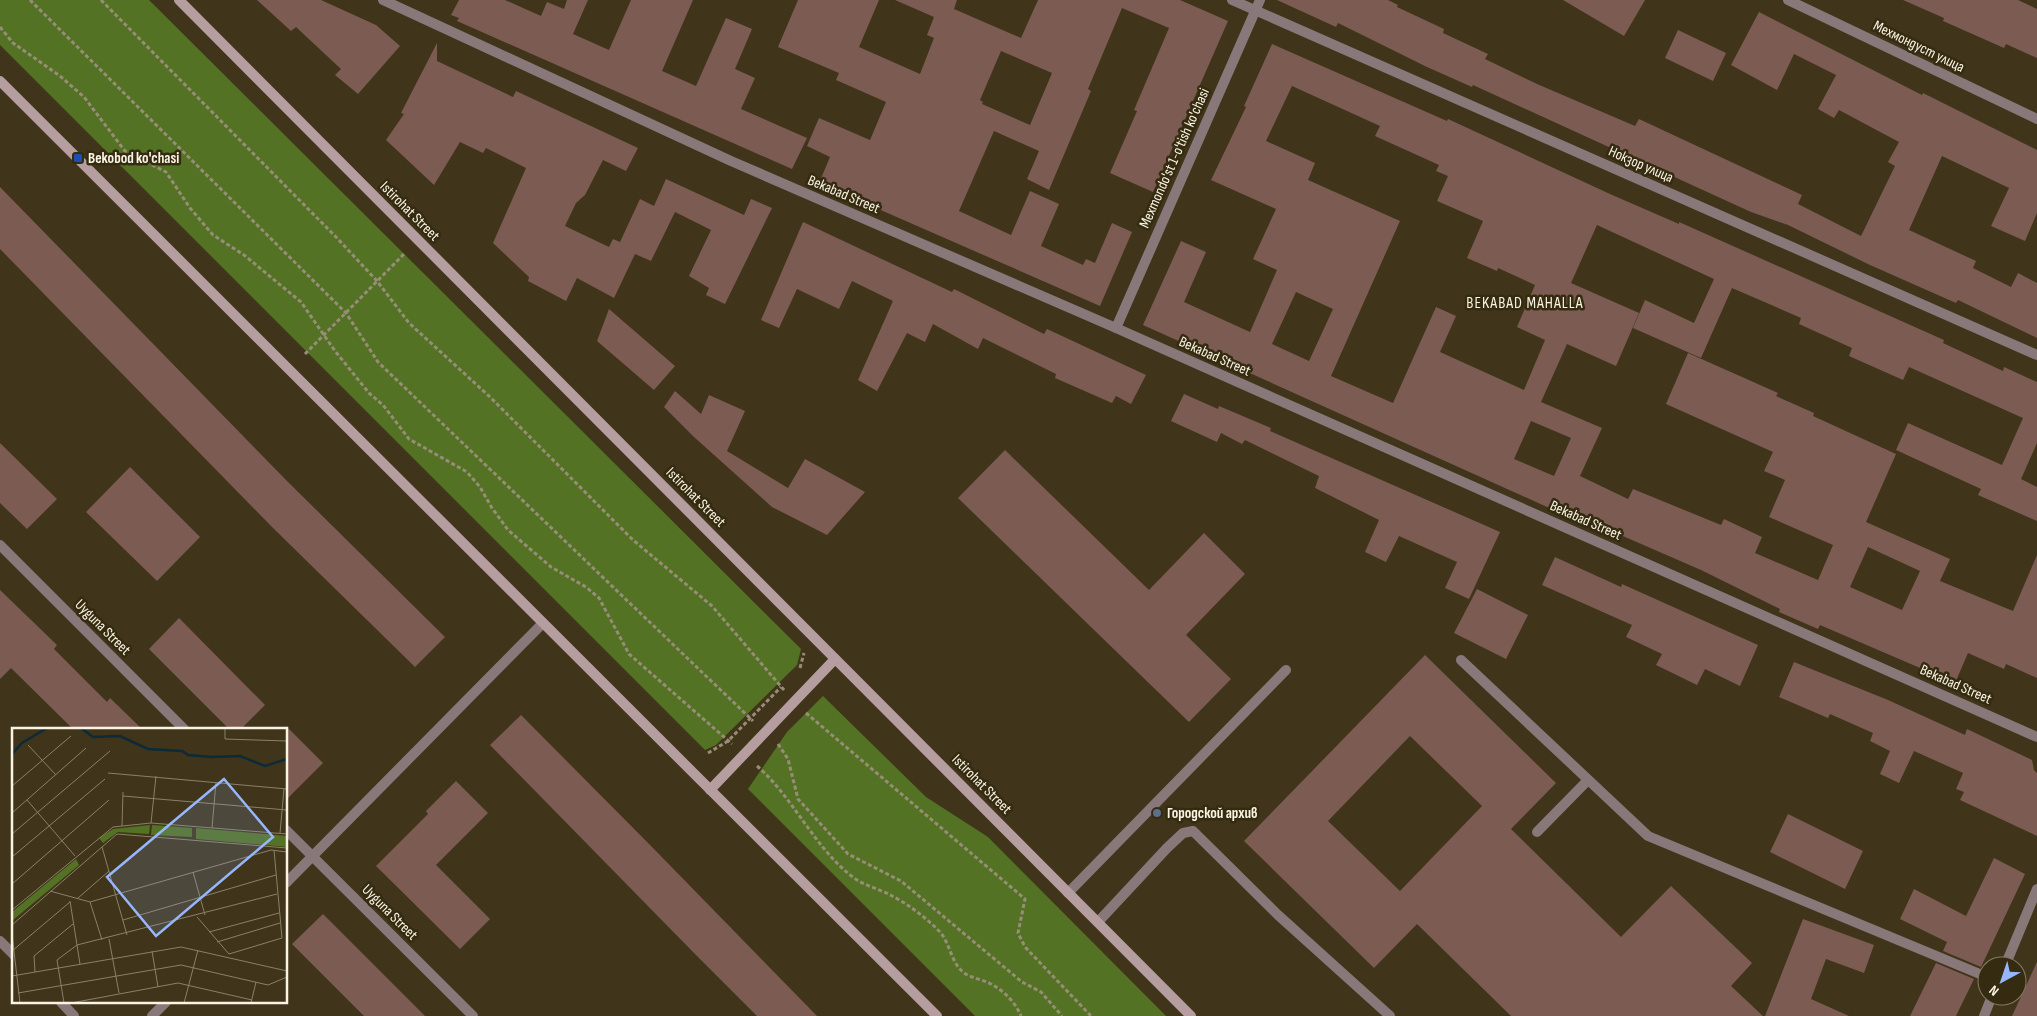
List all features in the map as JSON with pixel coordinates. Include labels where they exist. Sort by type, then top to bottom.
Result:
[{"type":"main road","name":"Istirohat Street","points":[[179,0],[1191,1016]]},
{"type":"main road","points":[[0,81],[937,1016]]},
{"type":"main road","points":[[710,790],[835,659]]},
{"type":"street","name":"Bekabad Street","points":[[383,0],[731,162],[1116,328],[2037,737]]},
{"type":"street","name":"Нокзор улица","points":[[1232,0],[2037,355]]},
{"type":"street","name":"Mexmondo'st 1-o'tish ko'chasi","points":[[1116,328],[1260,0]]},
{"type":"street","name":"Мехмондуст улица","points":[[1788,0],[2037,119]]},
{"type":"street","name":"Uyguna Street","points":[[0,545],[183,728]]},
{"type":"street","points":[[288,881],[543,623]]},
{"type":"street","points":[[1461,660],[1648,836],[1977,973]]},
{"type":"street","points":[[1068,893],[1286,670]]},
{"type":"street","points":[[1537,832],[1588,780]]},
{"type":"street","points":[[1098,922],[1183,833],[1194,831],[1278,915],[1390,1016]]},
{"type":"street","name":"Uyguna Street","points":[[288,832],[473,1016]]},
{"type":"street","points":[[2009,956],[2037,889]]},
{"type":"street","points":[[0,941],[12,953]]},
{"type":"street","points":[[62,1004],[74,1016]]},
{"type":"street","points":[[152,1016],[164,1004]]},
{"type":"path","points":[[30,0],[346,313],[378,362],[757,724]]},
{"type":"path","points":[[102,0],[336,237],[377,281],[410,323],[490,397],[633,540],[712,606],[795,701],[1025,899],[1018,933],[1025,947],[1091,1016]]},
{"type":"path","points":[[0,27],[13,43],[60,76],[84,97],[125,152],[166,172],[190,208],[213,235],[244,255],[301,302],[335,351],[369,393],[383,405],[409,439],[467,472],[480,487],[508,530],[551,567],[586,587],[599,598],[629,654],[776,783],[795,812],[826,850],[855,878],[892,896],[939,930],[956,966],[967,975],[997,988],[1009,997],[1021,1016]]},
{"type":"path","points":[[305,354],[406,253]]},
{"type":"path","points":[[794,674],[800,667],[804,652]]},
{"type":"path","points":[[708,753],[728,741],[788,680]]},
{"type":"path","points":[[771,737],[788,759],[798,799],[848,854],[901,881],[1022,982],[1041,992],[1062,1016]]},
{"type":"green space","points":[[0,0],[149,0],[801,649],[797,665],[716,745],[705,750],[0,45]]},
{"type":"green space","points":[[823,696],[926,797],[988,837],[1166,1016],[975,1016],[748,789],[787,732]]},
{"type":"building","points":[[257,0],[321,0],[376,25],[400,46],[358,94],[335,75],[341,69],[296,27],[291,31]]},
{"type":"building","points":[[459,0],[505,0],[541,16],[547,2],[564,9],[567,0],[588,0],[573,34],[609,50],[631,0],[693,0],[662,71],[696,86],[726,18],[752,29],[735,69],[755,78],[741,109],[807,138],[792,169],[457,21],[459,18],[451,15]]},
{"type":"building","points":[[798,0],[879,0],[859,47],[920,74],[934,38],[927,35],[934,17],[895,0],[957,0],[954,9],[1021,38],[1038,0],[1180,0],[1228,21],[1153,192],[1110,173],[1137,111],[1134,110],[1169,28],[1122,8],[1088,89],[1091,91],[1049,190],[1027,179],[1039,151],[994,131],[959,211],[1011,235],[1030,191],[1059,204],[1041,246],[1083,265],[1086,259],[1095,263],[1112,223],[1132,232],[1100,306],[819,183],[830,157],[807,146],[819,118],[870,140],[886,102],[836,80],[839,73],[778,47]],"holes":[[[1001,51],[1052,73],[1030,125],[982,104],[983,102],[980,100]]]},
{"type":"building","points":[[1277,0],[1388,0],[1398,5],[1397,7],[1444,29],[1443,33],[1488,54],[1485,59],[1537,84],[1635,126],[1639,119],[1802,195],[1798,204],[1861,236],[1895,166],[1888,162],[1899,142],[1839,110],[1834,118],[1818,109],[1836,75],[1794,54],[1777,90],[1731,65],[1759,12],[1922,95],[1923,93],[2037,150],[2037,213],[2025,241],[1991,226],[2009,188],[1942,156],[1909,230],[1976,261],[1973,268],[2011,287],[2018,273],[2037,283],[2037,338],[1958,300],[1956,303],[1870,265],[1788,225],[1751,212],[1473,85],[1472,87],[1427,67],[1338,23],[1336,27]]},
{"type":"building","points":[[1563,0],[1645,0],[1624,36]]},
{"type":"building","points":[[1903,0],[2018,0],[2037,9],[2037,58],[2006,44],[2004,48],[1943,21],[1944,18]]},
{"type":"building","points":[[1678,30],[1726,53],[1713,81],[1665,58]]},
{"type":"building","points":[[437,43],[437,61],[513,97],[516,91],[638,148],[626,171],[603,160],[585,195],[576,203],[565,226],[609,247],[613,239],[620,242],[640,199],[654,206],[666,179],[744,215],[751,199],[772,208],[725,304],[706,295],[709,288],[689,276],[711,230],[675,212],[651,261],[635,254],[614,298],[577,278],[566,301],[528,281],[529,277],[493,243],[526,168],[486,148],[483,153],[460,142],[434,185],[386,140],[404,114],[401,113]]},
{"type":"building","points":[[1272,44],[1447,121],[1448,119],[1610,194],[1679,224],[1679,222],[1944,340],[1943,343],[2003,371],[2004,367],[2037,382],[2037,443],[2021,479],[2037,487],[2037,521],[1978,495],[1981,489],[1896,450],[1908,423],[2002,465],[2023,418],[1909,367],[1903,380],[1849,356],[1852,348],[1799,324],[1801,318],[1732,288],[1701,358],[1633,328],[1645,300],[1694,323],[1714,279],[1597,225],[1571,283],[1639,313],[1616,366],[1567,344],[1541,402],[1602,428],[1580,476],[1628,499],[1633,489],[1721,525],[1724,519],[1762,537],[1755,553],[1818,580],[1833,545],[1769,517],[1785,480],[1764,471],[1773,452],[1666,404],[1688,353],[1778,393],[1776,396],[1814,413],[1813,416],[1896,454],[1866,522],[1950,559],[1940,581],[2013,611],[2037,555],[2037,678],[2006,664],[2004,669],[1968,653],[1955,683],[1820,625],[1818,629],[1779,612],[1780,609],[1701,570],[1609,530],[1607,534],[1143,325],[1181,241],[1206,252],[1184,302],[1250,332],[1277,270],[1253,259],[1276,209],[1211,180],[1246,107],[1244,106]],"holes":[[[1292,86],[1380,126],[1375,136],[1439,165],[1436,171],[1448,176],[1437,201],[1483,221],[1467,258],[1497,271],[1498,268],[1535,285],[1517,327],[1545,340],[1524,390],[1440,352],[1456,316],[1436,307],[1393,403],[1331,376],[1400,221],[1308,180],[1315,163],[1266,141]],[[1296,292],[1333,309],[1309,361],[1272,344]],[[1531,421],[1571,438],[1554,476],[1514,459]],[[1868,547],[1920,571],[1902,610],[1850,587]]]},
{"type":"building","points":[[0,187],[287,481],[445,637],[415,667],[271,526],[0,249]]},
{"type":"building","points":[[803,222],[952,292],[954,289],[1044,334],[1047,329],[1146,375],[1131,404],[1116,396],[1112,403],[1055,378],[1056,374],[983,338],[978,349],[933,324],[925,342],[907,333],[877,391],[858,380],[893,301],[852,281],[839,309],[797,289],[779,328],[761,320]]},
{"type":"building","points":[[609,309],[675,366],[654,390],[597,341]]},
{"type":"building","points":[[675,391],[701,414],[709,395],[745,411],[727,451],[788,488],[805,459],[865,492],[827,535],[772,507],[694,437],[664,407]]},
{"type":"building","points":[[1184,394],[1218,409],[1219,406],[1271,428],[1270,431],[1500,532],[1469,599],[1445,588],[1457,562],[1399,536],[1386,562],[1365,552],[1379,520],[1315,488],[1319,476],[1245,440],[1242,444],[1221,433],[1217,442],[1171,421]]},
{"type":"building","points":[[0,443],[57,499],[27,529],[0,503]]},
{"type":"building","points":[[1005,450],[1149,590],[1204,533],[1245,574],[1186,635],[1231,679],[1189,722],[958,498]]},
{"type":"building","points":[[130,467],[200,537],[157,581],[86,512]]},
{"type":"building","points":[[1555,557],[1621,587],[1622,584],[1758,645],[1740,686],[1705,669],[1697,685],[1656,665],[1662,654],[1626,637],[1632,625],[1542,585]]},
{"type":"building","points":[[1477,589],[1528,615],[1506,659],[1454,633]]},
{"type":"building","points":[[0,590],[57,645],[54,649],[107,702],[110,698],[141,728],[72,728],[11,668],[0,679]]},
{"type":"building","points":[[179,618],[265,705],[242,728],[228,728],[149,649]]},
{"type":"building","points":[[1425,655],[1556,783],[1511,829],[1621,937],[1671,886],[1752,963],[1731,986],[1763,1016],[1511,1016],[1417,924],[1374,968],[1244,841]],"holes":[[[1410,736],[1482,806],[1400,891],[1328,821]]]},
{"type":"building","points":[[1794,662],[1888,700],[1965,735],[1967,729],[2032,760],[2034,770],[2037,773],[2037,836],[1960,800],[1964,792],[1956,789],[1963,773],[1914,751],[1899,783],[1880,774],[1890,751],[1870,741],[1873,733],[1830,714],[1828,718],[1779,697]]},
{"type":"building","points":[[521,715],[817,1016],[757,1016],[693,952],[490,745]]},
{"type":"building","points":[[288,728],[323,763],[288,798]]},
{"type":"building","points":[[456,781],[488,813],[436,865],[490,919],[460,949],[376,866],[428,814],[426,811]]},
{"type":"building","points":[[1788,814],[1863,851],[1845,889],[1770,852]]},
{"type":"building","points":[[1994,858],[2025,874],[1986,956],[1977,956],[1977,965],[1943,951],[1947,942],[1900,919],[1914,889],[1966,916]]},
{"type":"building","points":[[323,914],[425,1016],[364,1016],[292,944]]},
{"type":"building","points":[[1803,919],[1874,945],[1864,973],[1826,959],[1811,999],[1849,1016],[1765,1016]]},
{"type":"building","points":[[2037,962],[2037,1016],[2012,1016],[2017,1006],[2027,1006],[2027,984]]},
{"type":"building","points":[[1936,963],[1974,979],[1956,1016],[1910,1016]]},
{"type":"place","name":"Bekobod ko'chasi","points":[[78,158]]},
{"type":"place","name":"Городской архив","points":[[1157,813]]},
{"type":"district","name":"BEKABAD MAHALLA","points":[[1525,302]]}]
